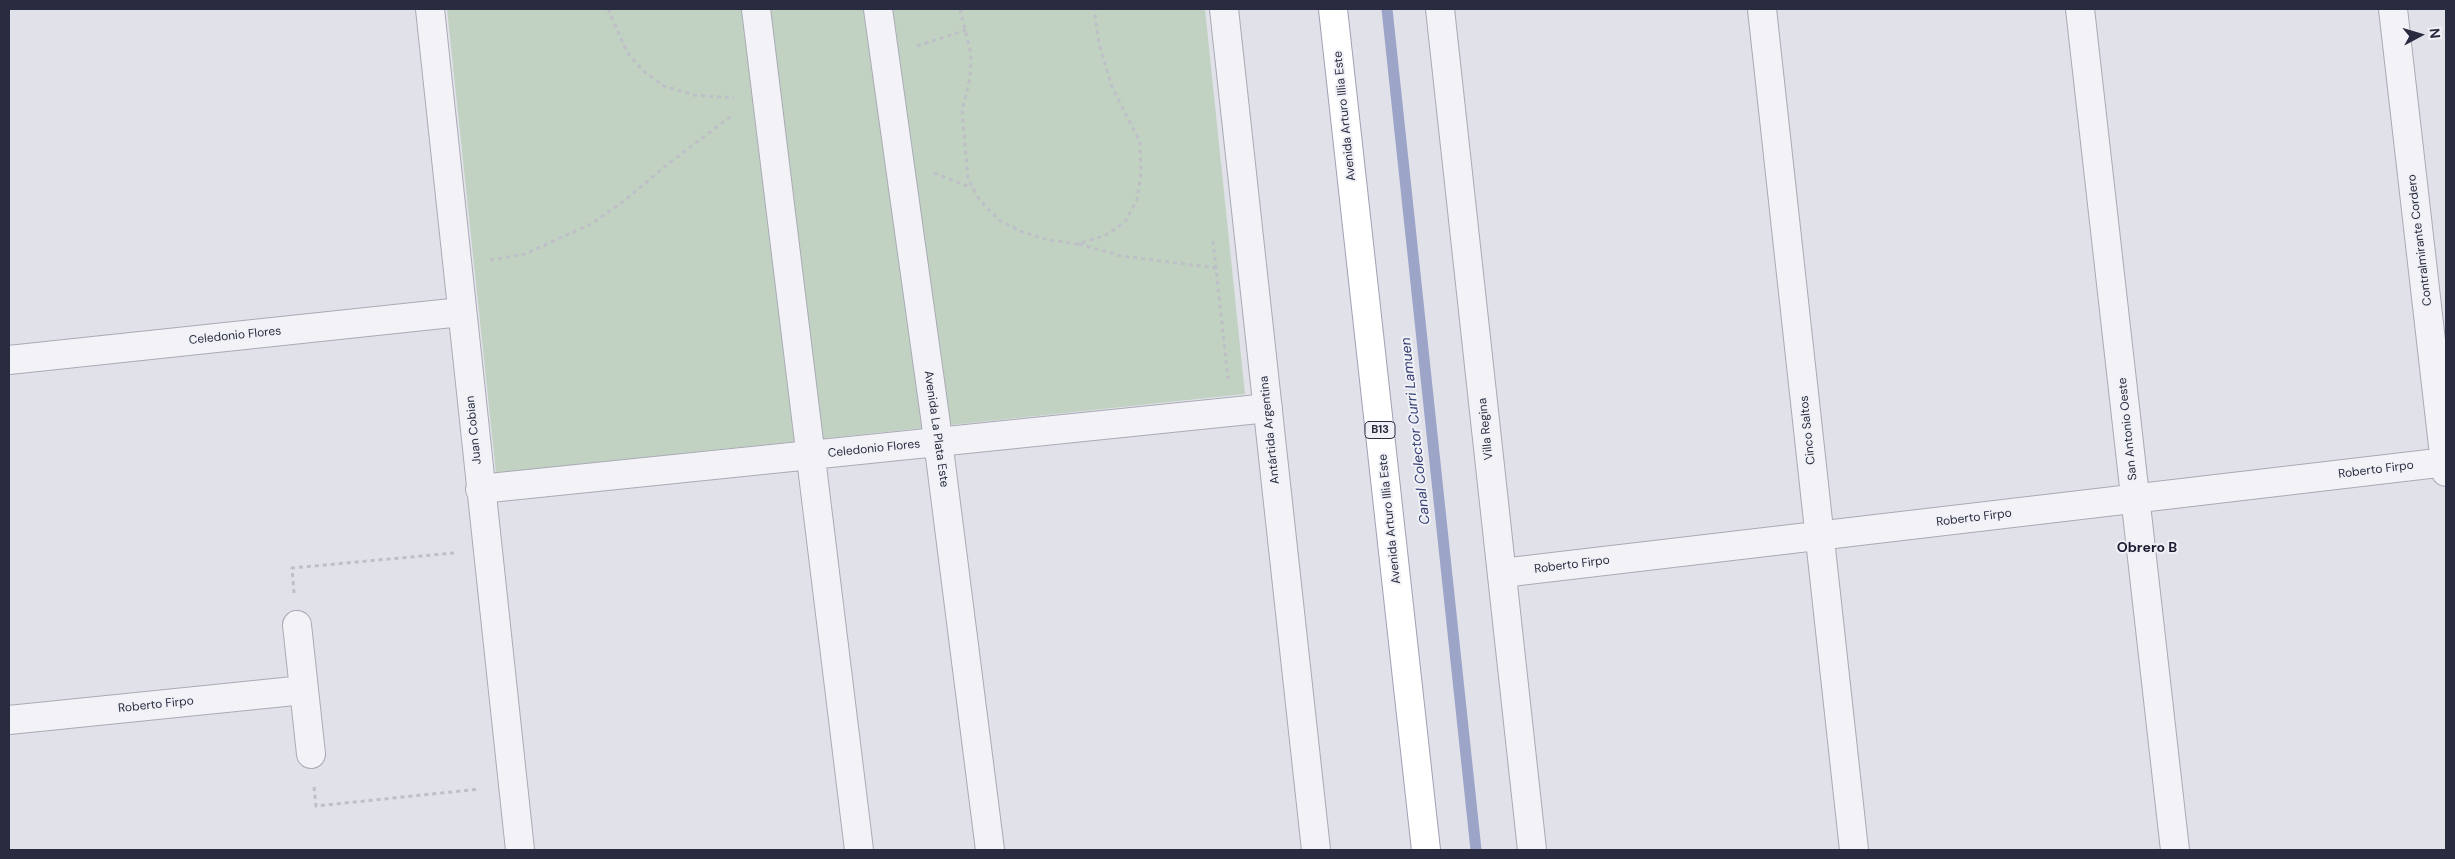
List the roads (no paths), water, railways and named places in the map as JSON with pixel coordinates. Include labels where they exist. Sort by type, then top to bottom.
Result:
[{"type":"main road","name":"Avenida Arturo Illia Este","points":[[1333,9],[1426,850]]},
{"type":"street","name":"Juan Cobian","points":[[430,9],[520,850]]},
{"type":"street","points":[[756,9],[762,97],[810,455],[859,850]]},
{"type":"street","name":"Avenida La Plata Este","points":[[878,9],[938,442],[990,850]]},
{"type":"street","name":"Antártida Argentina","points":[[1224,9],[1316,850]]},
{"type":"street","name":"Villa Regina","points":[[1440,9],[1532,850]]},
{"type":"street","name":"Cinco Saltos","points":[[1762,9],[1854,850]]},
{"type":"street","name":"San Antonio Oeste","points":[[2080,9],[2175,850]]},
{"type":"street","name":"Contralmirante Cordero","points":[[2394,9],[2446,465]]},
{"type":"street","name":"Celedonio Flores","points":[[9,360],[461,312]]},
{"type":"street","name":"Celedonio Flores","points":[[480,489],[1268,408]]},
{"type":"street","name":"Roberto Firpo","points":[[1502,573],[2135,499],[2446,465]]},
{"type":"street","points":[[297,625],[311,754]]},
{"type":"street","name":"Roberto Firpo","points":[[9,720],[304,690]]},
{"type":"waterway","name":"Canal Colector Curri Lamuen","points":[[1387,9],[1476,850]]},
{"type":"district","name":"Obrero B","points":[[2147,548]]}]
